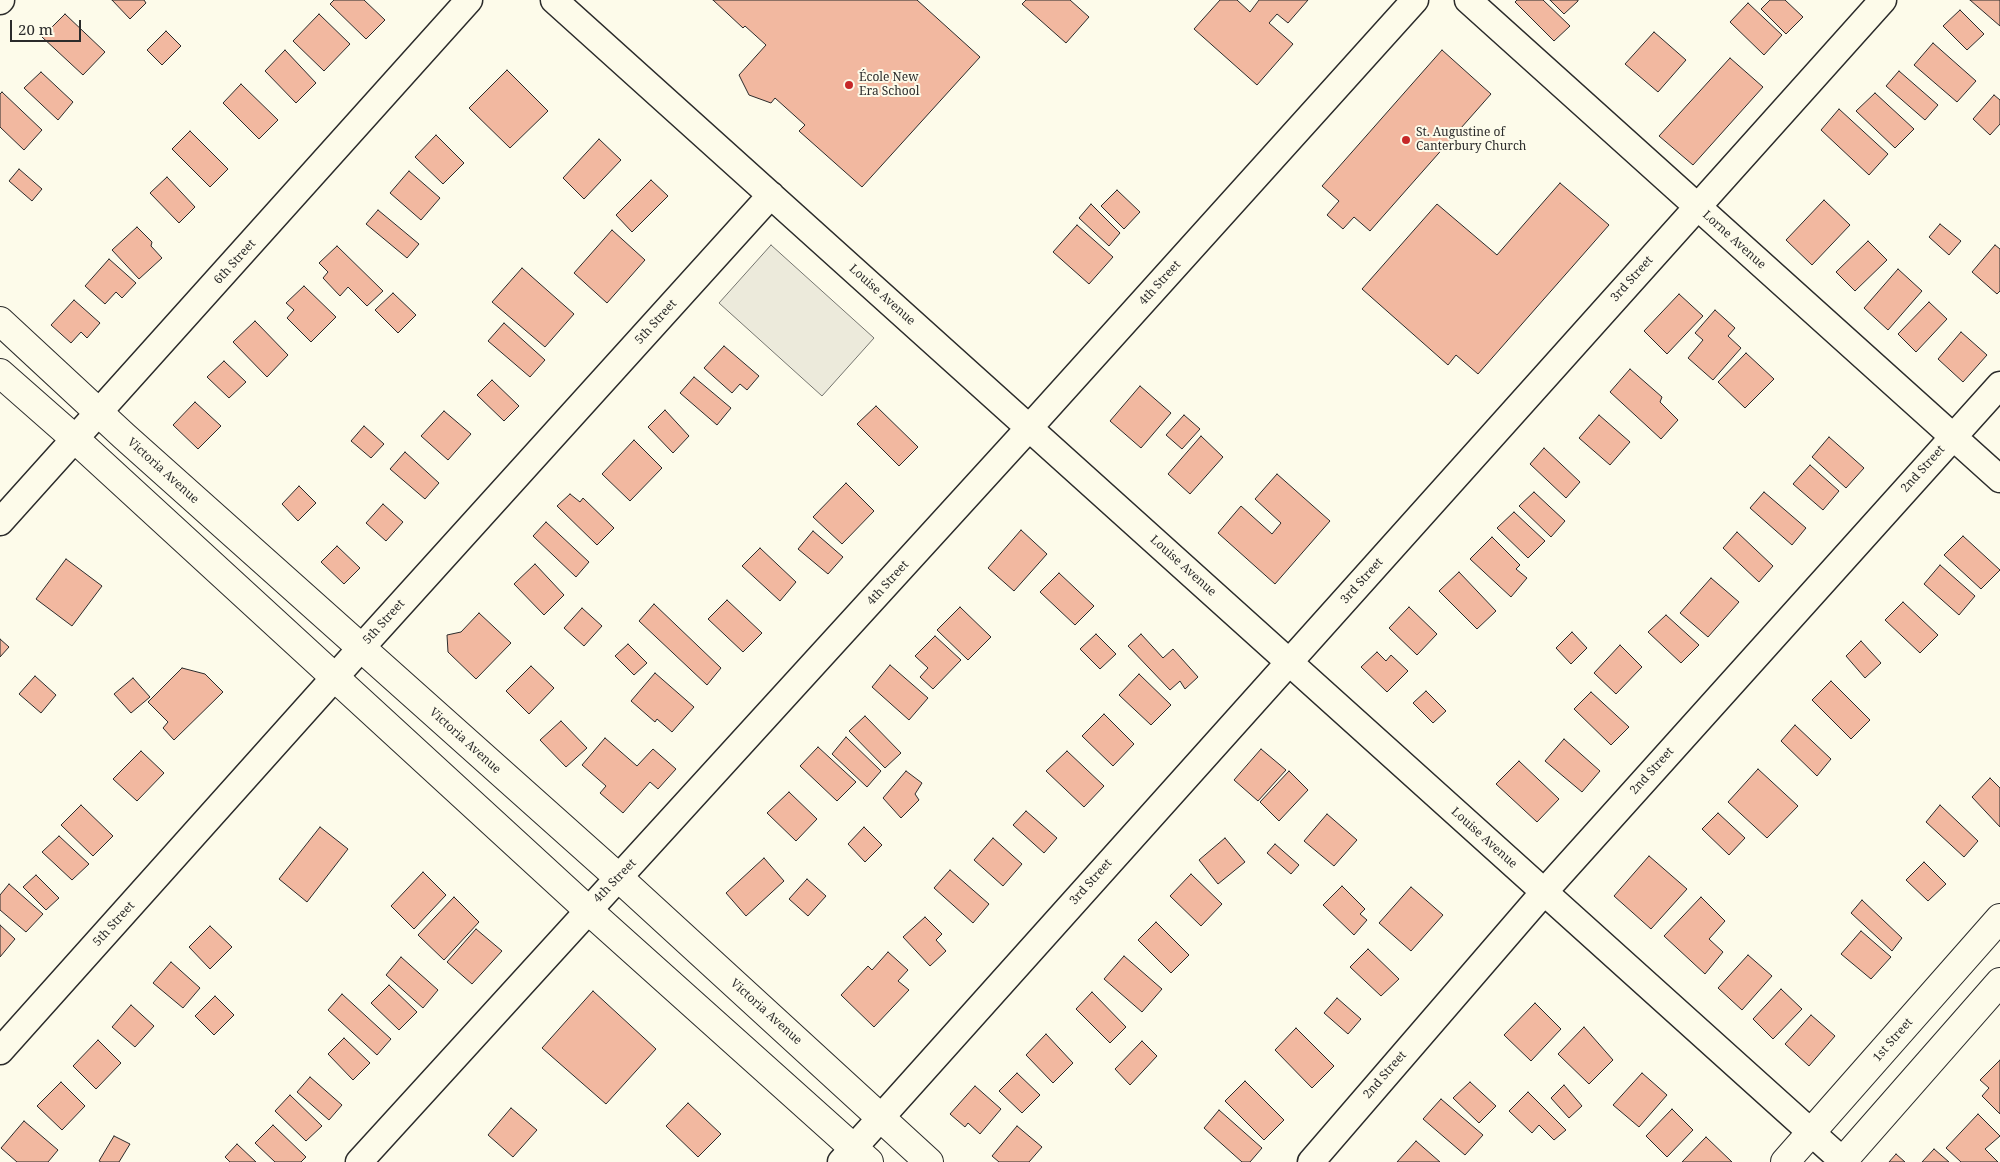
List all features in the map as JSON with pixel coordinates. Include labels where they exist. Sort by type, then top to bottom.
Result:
[{"type":"main road","name":"Victoria Avenue","points":[[0,321],[99,413],[619,878],[929,1162]]},
{"type":"main road","points":[[0,373],[75,439],[854,1157]]},
{"type":"main road","name":"1st Street","points":[[1785,1162],[2000,918]]},
{"type":"main road","points":[[1843,1162],[2000,982]]},
{"type":"street","name":"6th Street","points":[[0,522],[469,0]]},
{"type":"street","name":"Louise Avenue","points":[[554,0],[1843,1162]]},
{"type":"street","name":"4th Street","points":[[359,1162],[1030,428],[1415,0]]},
{"type":"street","name":"Lorne Avenue","points":[[1468,0],[2000,480]]},
{"type":"street","name":"3rd Street","points":[[854,1157],[881,1117],[1883,0]]},
{"type":"street","name":"5th Street","points":[[0,1051],[771,195]]},
{"type":"street","name":"2nd Street","points":[[1310,1162],[1544,892],[1952,436],[2000,385]]},
{"type":"shaded area","points":[[771,245],[874,338],[822,396],[719,303]]},
{"type":"building","points":[[112,0],[144,0],[146,3],[130,19]]},
{"type":"building","points":[[334,0],[364,0],[385,20],[366,39],[330,4]]},
{"type":"building","name":"École New Era School","points":[[713,0],[917,0],[980,57],[862,187],[799,131],[805,125],[775,98],[771,103],[749,95],[739,75],[766,45],[745,26],[743,28]]},
{"type":"building","points":[[1026,0],[1070,0],[1089,17],[1066,43],[1022,4]]},
{"type":"building","points":[[1220,0],[1237,0],[1250,12],[1259,0],[1308,0],[1288,23],[1277,14],[1269,23],[1293,44],[1257,85],[1194,29]]},
{"type":"building","points":[[1517,0],[1543,0],[1570,26],[1554,41],[1515,2]]},
{"type":"building","points":[[1550,0],[1578,0],[1578,1],[1564,14]]},
{"type":"building","points":[[1770,0],[1785,0],[1803,17],[1786,34],[1761,9]]},
{"type":"building","points":[[1970,0],[2000,0],[2000,26]]},
{"type":"building","points":[[1748,3],[1782,35],[1764,55],[1730,22]]},
{"type":"building","points":[[1960,10],[1984,34],[1967,50],[1943,26]]},
{"type":"building","points":[[65,14],[105,52],[83,75],[42,37]]},
{"type":"building","points":[[319,14],[350,44],[324,71],[293,41]]},
{"type":"building","points":[[166,31],[181,46],[162,65],[147,50]]},
{"type":"building","points":[[1654,32],[1686,60],[1658,92],[1625,64]]},
{"type":"building","points":[[1933,43],[1976,81],[1957,102],[1914,65]]},
{"type":"building","points":[[285,50],[316,83],[296,103],[265,71]]},
{"type":"building","name":"St. Augustine of Canterbury Church","points":[[1442,50],[1491,94],[1370,231],[1354,217],[1343,229],[1327,215],[1339,201],[1322,186]]},
{"type":"building","points":[[1730,58],[1763,87],[1693,165],[1659,136]]},
{"type":"building","points":[[507,70],[548,111],[510,148],[469,108]]},
{"type":"building","points":[[1899,71],[1938,105],[1925,120],[1886,86]]},
{"type":"building","points":[[41,72],[73,102],[58,120],[24,88]]},
{"type":"building","points":[[241,84],[278,120],[259,139],[223,103]]},
{"type":"building","points":[[2,92],[42,130],[24,150],[0,127],[0,94]]},
{"type":"building","points":[[1875,93],[1914,129],[1895,148],[1856,111]]},
{"type":"building","points":[[1994,95],[2000,100],[2000,124],[1990,135],[1973,119]]},
{"type":"building","points":[[1839,109],[1888,154],[1869,175],[1821,130]]},
{"type":"building","points":[[190,131],[228,169],[210,187],[172,149]]},
{"type":"building","points":[[436,135],[464,163],[443,184],[415,157]]},
{"type":"building","points":[[599,139],[621,160],[584,199],[563,178]]},
{"type":"building","points":[[19,169],[42,189],[32,201],[9,181]]},
{"type":"building","points":[[409,171],[440,198],[421,220],[390,193]]},
{"type":"building","points":[[167,177],[195,207],[179,223],[150,193]]},
{"type":"building","points":[[651,180],[668,196],[632,232],[616,215]]},
{"type":"building","points":[[1560,183],[1609,225],[1478,374],[1456,355],[1448,365],[1362,289],[1437,204],[1497,255]]},
{"type":"building","points":[[1117,190],[1140,212],[1124,229],[1101,206]]},
{"type":"building","points":[[1824,200],[1850,225],[1812,265],[1786,240]]},
{"type":"building","points":[[1091,204],[1120,233],[1109,246],[1079,218]]},
{"type":"building","points":[[378,210],[419,244],[407,258],[366,224]]},
{"type":"building","points":[[1940,224],[1961,241],[1949,255],[1929,237]]},
{"type":"building","points":[[1077,225],[1113,257],[1089,284],[1053,252]]},
{"type":"building","points":[[137,227],[152,242],[151,246],[162,258],[139,279],[112,250]]},
{"type":"building","points":[[612,230],[645,260],[607,303],[574,273]]},
{"type":"building","points":[[1868,241],[1887,260],[1855,291],[1836,272]]},
{"type":"building","points":[[1995,245],[2000,249],[2000,291],[1997,294],[1972,272]]},
{"type":"building","points":[[337,246],[383,291],[367,306],[348,287],[340,296],[323,278],[328,272],[319,263]]},
{"type":"building","points":[[109,259],[136,283],[122,298],[116,292],[105,304],[85,286]]},
{"type":"building","points":[[522,268],[574,314],[545,347],[492,302]]},
{"type":"building","points":[[1898,269],[1922,291],[1888,330],[1864,308]]},
{"type":"building","points":[[304,286],[336,317],[311,342],[287,318],[294,310],[286,303]]},
{"type":"building","points":[[393,293],[416,315],[398,333],[375,310]]},
{"type":"building","points":[[1679,294],[1703,316],[1667,354],[1644,331]]},
{"type":"building","points":[[74,300],[100,323],[87,338],[81,332],[71,343],[51,325]]},
{"type":"building","points":[[1929,302],[1947,319],[1916,352],[1898,334]]},
{"type":"building","points":[[1715,310],[1735,328],[1728,336],[1741,348],[1713,380],[1688,358],[1703,340],[1695,333]]},
{"type":"building","points":[[255,321],[288,355],[267,377],[233,342]]},
{"type":"building","points":[[504,323],[545,360],[530,377],[488,341]]},
{"type":"building","points":[[1961,332],[1987,355],[1963,382],[1938,359]]},
{"type":"building","points":[[724,346],[759,376],[747,390],[740,384],[732,393],[704,368]]},
{"type":"building","points":[[1746,353],[1774,379],[1745,408],[1718,382]]},
{"type":"building","points":[[224,361],[246,382],[229,398],[207,377]]},
{"type":"building","points":[[1630,369],[1662,397],[1660,402],[1678,420],[1661,439],[1610,392]]},
{"type":"building","points":[[694,377],[731,408],[717,425],[680,393]]},
{"type":"building","points":[[492,380],[519,406],[504,421],[477,395]]},
{"type":"building","points":[[1140,386],[1171,413],[1141,448],[1110,421]]},
{"type":"building","points":[[195,402],[221,426],[198,449],[173,425]]},
{"type":"building","points":[[876,406],[918,447],[899,466],[857,424]]},
{"type":"building","points":[[665,410],[689,436],[673,453],[648,427]]},
{"type":"building","points":[[444,411],[471,434],[448,460],[421,436]]},
{"type":"building","points":[[1184,415],[1200,429],[1182,449],[1166,435]]},
{"type":"building","points":[[1599,415],[1630,442],[1610,465],[1579,438]]},
{"type":"building","points":[[364,426],[384,444],[371,458],[351,441]]},
{"type":"building","points":[[1201,436],[1223,457],[1190,494],[1168,474]]},
{"type":"building","points":[[1829,437],[1864,468],[1846,488],[1812,457]]},
{"type":"building","points":[[634,440],[662,468],[630,501],[602,474]]},
{"type":"building","points":[[1544,448],[1580,482],[1566,498],[1530,464]]},
{"type":"building","points":[[405,452],[439,483],[425,499],[390,469]]},
{"type":"building","points":[[1810,465],[1839,491],[1823,510],[1793,484]]},
{"type":"building","points":[[1277,474],[1330,521],[1275,584],[1218,533],[1241,506],[1272,534],[1281,523],[1255,499]]},
{"type":"building","points":[[846,483],[874,511],[842,544],[813,517]]},
{"type":"building","points":[[299,486],[316,503],[298,521],[282,504]]},
{"type":"building","points":[[1534,492],[1565,521],[1551,537],[1519,506]]},
{"type":"building","points":[[1764,492],[1806,528],[1792,545],[1750,508]]},
{"type":"building","points":[[570,494],[580,502],[583,498],[614,528],[597,545],[557,506]]},
{"type":"building","points":[[383,504],[403,522],[386,541],[366,523]]},
{"type":"building","points":[[1514,512],[1545,541],[1528,558],[1497,528]]},
{"type":"building","points":[[546,522],[589,562],[576,577],[533,536]]},
{"type":"building","points":[[1021,530],[1047,554],[1014,591],[988,568]]},
{"type":"building","points":[[813,531],[843,557],[828,574],[798,549]]},
{"type":"building","points":[[1737,532],[1773,566],[1759,582],[1723,548]]},
{"type":"building","points":[[1963,536],[2000,570],[1981,589],[1944,555]]},
{"type":"building","points":[[1492,537],[1520,565],[1516,569],[1527,578],[1511,597],[1470,559]]},
{"type":"building","points":[[337,546],[360,568],[344,584],[321,562]]},
{"type":"building","points":[[760,548],[796,582],[780,601],[742,566]]},
{"type":"building","points":[[66,559],[102,586],[72,626],[36,599]]},
{"type":"building","points":[[535,564],[564,595],[544,615],[514,584]]},
{"type":"building","points":[[1940,565],[1975,596],[1959,615],[1924,584]]},
{"type":"building","points":[[1459,572],[1496,611],[1477,629],[1439,591]]},
{"type":"building","points":[[1059,573],[1094,606],[1075,625],[1040,592]]},
{"type":"building","points":[[1711,578],[1739,602],[1708,637],[1680,613]]},
{"type":"building","points":[[727,600],[762,633],[743,652],[708,619]]},
{"type":"building","points":[[1903,602],[1938,635],[1920,653],[1885,620]]},
{"type":"building","points":[[654,604],[721,668],[707,685],[639,621]]},
{"type":"building","points":[[960,607],[991,637],[968,660],[937,630]]},
{"type":"building","points":[[1409,607],[1437,634],[1417,655],[1389,628]]},
{"type":"building","points":[[582,608],[602,626],[584,646],[564,628]]},
{"type":"building","points":[[479,613],[511,643],[476,679],[448,652],[447,635],[461,632]]},
{"type":"building","points":[[1666,615],[1699,645],[1681,663],[1648,632]]},
{"type":"building","points":[[1572,632],[1587,648],[1571,664],[1556,648]]},
{"type":"building","points":[[1096,634],[1116,654],[1100,669],[1080,649]]},
{"type":"building","points":[[1141,634],[1163,658],[1173,649],[1198,677],[1185,689],[1180,681],[1170,690],[1128,646]]},
{"type":"building","points":[[935,636],[961,660],[933,689],[920,677],[928,668],[915,656]]},
{"type":"building","points":[[0,639],[9,647],[0,657]]},
{"type":"building","points":[[1861,641],[1881,663],[1865,678],[1846,656]]},
{"type":"building","points":[[628,644],[647,663],[634,675],[615,656]]},
{"type":"building","points":[[1620,645],[1642,667],[1616,694],[1594,673]]},
{"type":"building","points":[[1377,652],[1386,661],[1391,655],[1408,671],[1387,692],[1361,667]]},
{"type":"building","points":[[890,665],[928,698],[909,720],[872,687]]},
{"type":"building","points":[[531,666],[554,688],[529,714],[506,691]]},
{"type":"building","points":[[182,668],[205,674],[223,692],[174,740],[163,728],[168,722],[148,702]]},
{"type":"building","points":[[655,673],[694,707],[672,732],[657,719],[655,722],[631,701]]},
{"type":"building","points":[[1139,674],[1171,705],[1151,725],[1119,695]]},
{"type":"building","points":[[35,676],[56,695],[41,713],[19,694]]},
{"type":"building","points":[[133,678],[150,697],[131,713],[114,694]]},
{"type":"building","points":[[1831,681],[1870,720],[1851,739],[1812,700]]},
{"type":"building","points":[[1426,691],[1446,711],[1433,723],[1413,703]]},
{"type":"building","points":[[1591,692],[1629,727],[1611,745],[1574,709]]},
{"type":"building","points":[[1104,714],[1134,744],[1113,766],[1082,736]]},
{"type":"building","points":[[865,716],[901,753],[885,768],[849,731]]},
{"type":"building","points":[[561,721],[587,748],[566,767],[540,740]]},
{"type":"building","points":[[1795,725],[1831,759],[1817,776],[1781,741]]},
{"type":"building","points":[[846,737],[881,771],[867,787],[832,754]]},
{"type":"building","points":[[605,738],[637,766],[653,749],[676,769],[658,789],[650,782],[623,813],[600,793],[606,786],[582,765]]},
{"type":"building","points":[[1564,739],[1600,771],[1582,792],[1545,761]]},
{"type":"building","points":[[818,747],[856,782],[837,801],[800,766]]},
{"type":"building","points":[[1261,749],[1286,770],[1258,801],[1234,780]]},
{"type":"building","points":[[141,751],[164,773],[137,801],[113,779]]},
{"type":"building","points":[[1067,751],[1104,786],[1084,807],[1046,771]]},
{"type":"building","points":[[1519,761],[1559,799],[1537,822],[1496,784]]},
{"type":"building","points":[[1758,769],[1798,806],[1767,838],[1728,802]]},
{"type":"building","points":[[906,771],[922,783],[915,794],[919,800],[901,818],[883,798]]},
{"type":"building","points":[[1289,771],[1308,790],[1279,821],[1260,802]]},
{"type":"building","points":[[1990,778],[2000,788],[2000,827],[1972,797]]},
{"type":"building","points":[[789,792],[817,819],[796,841],[767,813]]},
{"type":"building","points":[[81,805],[113,836],[93,856],[61,825]]},
{"type":"building","points":[[1940,805],[1978,841],[1964,857],[1926,822]]},
{"type":"building","points":[[1026,811],[1057,838],[1044,853],[1013,825]]},
{"type":"building","points":[[1718,813],[1745,838],[1729,855],[1702,829]]},
{"type":"building","points":[[1327,814],[1357,840],[1334,866],[1304,841]]},
{"type":"building","points":[[320,827],[348,849],[307,902],[279,879]]},
{"type":"building","points":[[864,827],[882,845],[865,862],[848,844]]},
{"type":"building","points":[[59,836],[89,864],[72,880],[42,852]]},
{"type":"building","points":[[993,838],[1022,864],[1003,886],[974,860]]},
{"type":"building","points":[[1225,838],[1245,862],[1218,884],[1199,860]]},
{"type":"building","points":[[1275,844],[1299,865],[1291,874],[1267,853]]},
{"type":"building","points":[[1649,856],[1687,889],[1651,929],[1614,896]]},
{"type":"building","points":[[764,858],[784,881],[746,916],[726,893]]},
{"type":"building","points":[[1924,862],[1946,884],[1928,901],[1906,880]]},
{"type":"building","points":[[950,870],[989,904],[973,923],[934,888]]},
{"type":"building","points":[[423,872],[446,895],[414,929],[391,906]]},
{"type":"building","points":[[1191,874],[1222,904],[1201,926],[1170,896]]},
{"type":"building","points":[[36,875],[59,898],[46,910],[23,887]]},
{"type":"building","points":[[807,879],[826,896],[808,916],[789,899]]},
{"type":"building","points":[[9,884],[43,914],[26,932],[0,910],[0,895]]},
{"type":"building","points":[[1342,886],[1365,909],[1360,914],[1367,920],[1354,935],[1323,905]]},
{"type":"building","points":[[1411,887],[1443,915],[1411,951],[1379,923]]},
{"type":"building","points":[[454,897],[479,922],[444,960],[418,935]]},
{"type":"building","points":[[1701,897],[1725,921],[1709,939],[1723,952],[1705,974],[1664,936]]},
{"type":"building","points":[[1862,900],[1902,938],[1892,951],[1851,913]]},
{"type":"building","points":[[925,917],[942,934],[936,940],[946,951],[930,966],[903,937]]},
{"type":"building","points":[[1156,922],[1189,955],[1171,973],[1138,940]]},
{"type":"building","points":[[0,925],[15,939],[0,957]]},
{"type":"building","points":[[210,926],[232,947],[210,969],[189,947]]},
{"type":"building","points":[[476,929],[502,951],[472,984],[447,962]]},
{"type":"building","points":[[1861,931],[1891,957],[1871,979],[1841,954]]},
{"type":"building","points":[[1368,949],[1399,979],[1381,996],[1350,967]]},
{"type":"building","points":[[888,952],[908,970],[898,981],[909,990],[874,1027],[841,995],[868,966],[872,970]]},
{"type":"building","points":[[1748,955],[1772,976],[1742,1010],[1718,988]]},
{"type":"building","points":[[1124,956],[1162,989],[1142,1012],[1104,979]]},
{"type":"building","points":[[401,957],[438,990],[423,1008],[386,975]]},
{"type":"building","points":[[171,962],[200,988],[183,1008],[153,983]]},
{"type":"building","points":[[389,985],[417,1012],[399,1030],[371,1003]]},
{"type":"building","points":[[1781,989],[1802,1009],[1773,1039],[1753,1019]]},
{"type":"building","points":[[593,991],[656,1049],[606,1104],[542,1048]]},
{"type":"building","points":[[1092,992],[1126,1027],[1110,1043],[1076,1009]]},
{"type":"building","points":[[342,994],[391,1039],[377,1055],[328,1010]]},
{"type":"building","points":[[215,996],[234,1015],[214,1035],[195,1016]]},
{"type":"building","points":[[1337,998],[1361,1019],[1348,1034],[1324,1013]]},
{"type":"building","points":[[1535,1003],[1561,1029],[1531,1061],[1504,1035]]},
{"type":"building","points":[[131,1005],[154,1026],[135,1047],[112,1027]]},
{"type":"building","points":[[1811,1015],[1835,1036],[1809,1066],[1785,1044]]},
{"type":"building","points":[[1584,1027],[1613,1060],[1589,1084],[1558,1054]]},
{"type":"building","points":[[1296,1028],[1334,1066],[1312,1088],[1275,1050]]},
{"type":"building","points":[[1046,1034],[1073,1063],[1053,1083],[1026,1055]]},
{"type":"building","points":[[344,1038],[370,1063],[353,1080],[328,1054]]},
{"type":"building","points":[[98,1040],[121,1063],[96,1089],[73,1066]]},
{"type":"building","points":[[1142,1041],[1157,1056],[1130,1085],[1115,1069]]},
{"type":"building","points":[[2000,1060],[2000,1114],[1982,1096],[1989,1088],[1980,1080]]},
{"type":"building","points":[[1017,1073],[1040,1095],[1022,1113],[999,1091]]},
{"type":"building","points":[[1642,1073],[1667,1095],[1639,1127],[1613,1105]]},
{"type":"building","points":[[310,1077],[342,1105],[329,1120],[297,1092]]},
{"type":"building","points":[[1245,1081],[1284,1120],[1264,1140],[1225,1101]]},
{"type":"building","points":[[61,1082],[85,1106],[62,1130],[37,1106]]},
{"type":"building","points":[[1470,1082],[1496,1106],[1479,1123],[1453,1098]]},
{"type":"building","points":[[1564,1085],[1582,1106],[1569,1118],[1551,1098]]},
{"type":"building","points":[[975,1086],[1001,1109],[980,1134],[968,1123],[965,1127],[950,1114]]},
{"type":"building","points":[[1528,1092],[1566,1130],[1554,1140],[1539,1125],[1532,1133],[1509,1111]]},
{"type":"building","points":[[290,1095],[322,1126],[306,1141],[275,1111]]},
{"type":"building","points":[[1441,1099],[1483,1135],[1465,1155],[1423,1119]]},
{"type":"building","points":[[688,1103],[721,1134],[698,1157],[666,1126]]},
{"type":"building","points":[[511,1108],[537,1130],[513,1157],[488,1135]]},
{"type":"building","points":[[1672,1109],[1693,1130],[1667,1157],[1646,1136]]},
{"type":"building","points":[[1219,1110],[1262,1148],[1250,1162],[1242,1162],[1204,1128]]},
{"type":"building","points":[[1978,1114],[2000,1136],[1985,1149],[1998,1162],[1961,1162],[1946,1148]]},
{"type":"building","points":[[24,1121],[58,1150],[48,1162],[17,1162],[1,1148]]},
{"type":"building","points":[[273,1125],[306,1157],[301,1162],[275,1162],[255,1143]]},
{"type":"building","points":[[1017,1126],[1042,1147],[1029,1162],[999,1162],[992,1156]]},
{"type":"building","points":[[114,1136],[130,1144],[119,1162],[99,1161]]},
{"type":"building","points":[[1706,1137],[1732,1162],[1682,1162]]},
{"type":"building","points":[[1416,1141],[1440,1162],[1397,1162]]},
{"type":"building","points":[[237,1144],[256,1162],[230,1162],[225,1157]]},
{"type":"building","points":[[1934,1149],[1949,1162],[1922,1162]]},
{"type":"building","points":[[1896,1154],[1905,1162],[1889,1162]]},
{"type":"place","name":"École New Era School","points":[[849,85]]},
{"type":"place","name":"St. Augustine of Canterbury Church","points":[[1406,140]]}]
